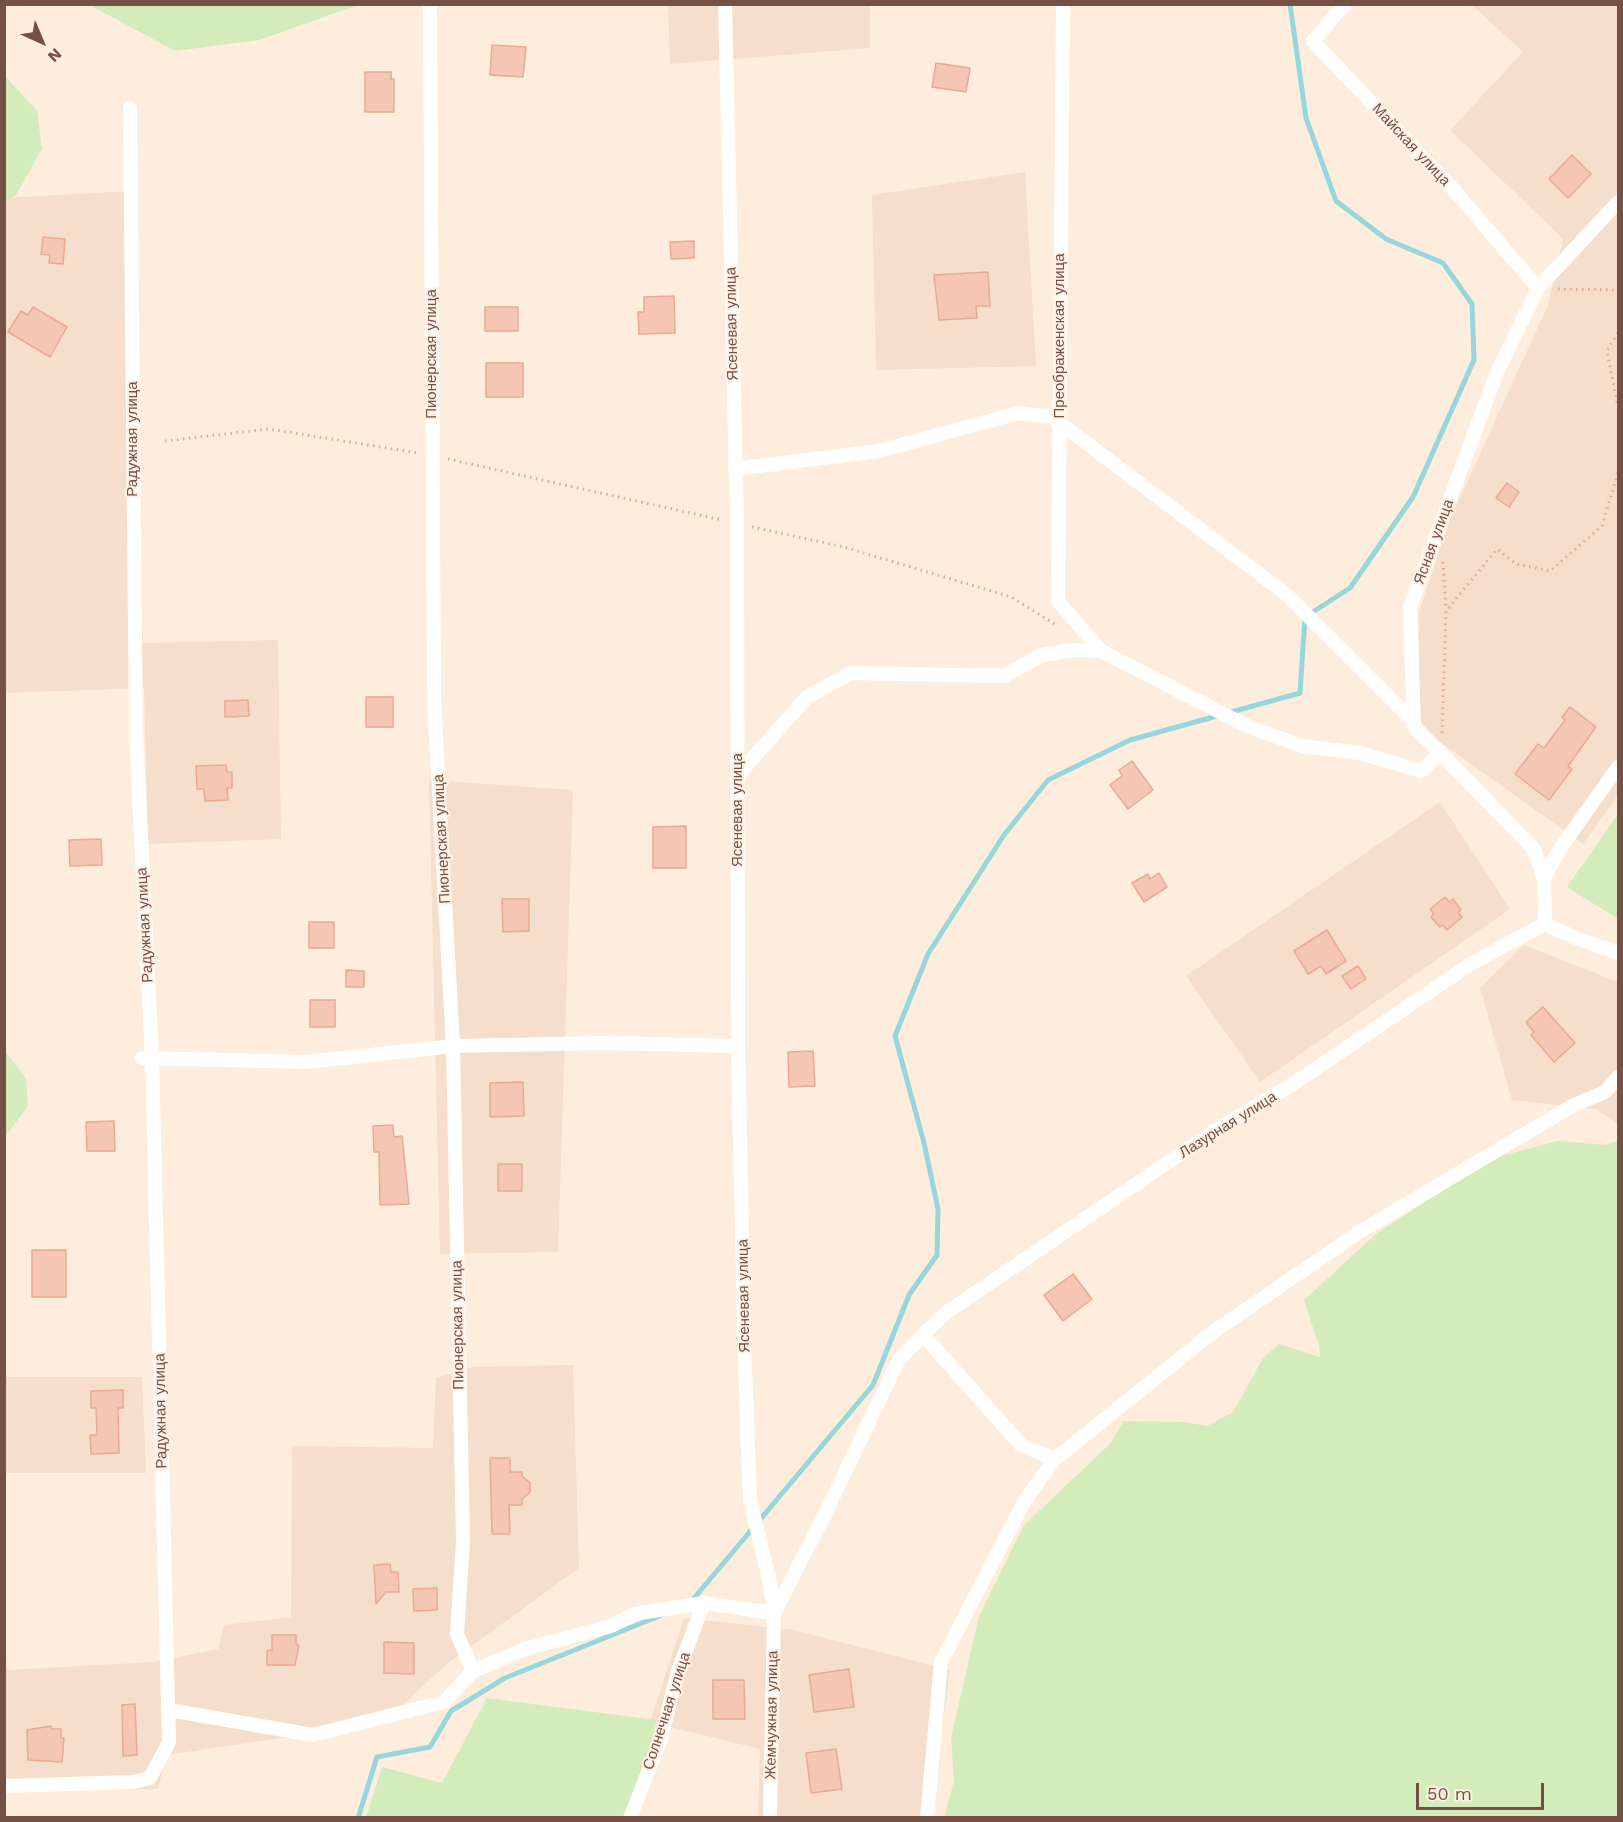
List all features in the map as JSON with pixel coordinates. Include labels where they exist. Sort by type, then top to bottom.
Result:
[{"type":"street","name":"Пионерская улица","points":[[430,4],[434,700],[453,1046],[463,1541],[457,1634],[473,1671]]},
{"type":"street","name":"Ясеневая улица","points":[[724,4],[737,523],[738,1046],[750,1500],[769,1578],[774,1613]]},
{"type":"street","name":"Преображенская улица","points":[[1063,4],[1058,601],[1101,651]]},
{"type":"street","name":"Майская улица","points":[[1345,4],[1313,41],[1454,190],[1538,288]]},
{"type":"street","name":"Радужная улица","points":[[4,1786],[133,1782],[150,1778],[169,1742],[135,732],[130,108]]},
{"type":"street","name":"Ясная улица","points":[[1413,721],[1410,607],[1497,372],[1538,288],[1618,202]]},
{"type":"street","points":[[735,469],[879,451],[1018,413],[1052,417],[1286,594],[1413,721],[1414,726],[1534,849],[1544,879],[1545,924],[1618,953]]},
{"type":"street","points":[[738,775],[807,697],[851,673],[1004,676],[1042,655],[1072,650],[1101,651],[1249,727],[1302,746],[1360,753],[1421,771],[1441,752]]},
{"type":"street","points":[[1544,879],[1559,850],[1618,767]]},
{"type":"street","name":"Лазурная улица","points":[[774,1613],[825,1514],[898,1360],[947,1312],[1213,1132],[1296,1082],[1462,970],[1545,924]]},
{"type":"street","points":[[147,1058],[306,1062],[453,1046],[601,1043],[738,1046]]},
{"type":"street","points":[[927,1814],[941,1662],[1024,1502],[1055,1459],[1213,1332],[1361,1231],[1572,1106],[1605,1092],[1618,1077]]},
{"type":"street","points":[[923,1335],[1021,1445],[1055,1459]]},
{"type":"street","points":[[169,1710],[313,1735],[444,1702],[473,1671],[525,1649],[612,1626],[634,1614],[704,1604],[774,1613]]},
{"type":"street","name":"Солнечная улица","points":[[630,1818],[661,1739],[678,1671],[704,1604]]},
{"type":"street","name":"Жемчужная улица","points":[[770,1818],[774,1613]]},
{"type":"path","points":[[1538,288],[1618,290]]},
{"type":"path","points":[[1618,333],[1606,351],[1618,407]]},
{"type":"path","points":[[165,441],[269,429],[432,455],[844,548],[1011,597],[1061,627]]},
{"type":"path","points":[[1446,611],[1497,549],[1516,564],[1550,571],[1602,526],[1618,472]]},
{"type":"path","points":[[1441,752],[1446,611],[1443,556]]},
{"type":"shaded area","points":[[668,5],[870,5],[870,48],[670,64]]},
{"type":"shaded area","points":[[1472,5],[1618,5],[1618,795],[1583,844],[1419,727],[1419,612],[1448,524],[1548,305],[1563,239],[1450,130],[1523,52]]},
{"type":"shaded area","points":[[1025,172],[1036,366],[876,370],[872,195]]},
{"type":"shaded area","points":[[129,191],[143,643],[278,640],[281,839],[148,844],[144,688],[5,693],[5,198]]},
{"type":"shaded area","points":[[429,780],[573,790],[558,1252],[440,1254]]},
{"type":"shaded area","points":[[1440,802],[1510,909],[1260,1082],[1186,976]]},
{"type":"shaded area","points":[[1524,945],[1618,982],[1618,1124],[1596,1109],[1512,1100],[1480,988]]},
{"type":"shaded area","points":[[573,1365],[579,1568],[448,1663],[383,1723],[166,1755],[158,1789],[5,1791],[4,1628],[7,1670],[154,1662],[218,1649],[224,1625],[291,1617],[292,1446],[433,1448],[436,1378],[472,1367]]},
{"type":"shaded area","points":[[5,1377],[142,1377],[146,1473],[5,1473]]},
{"type":"shaded area","points":[[684,1618],[794,1630],[950,1670],[931,1817],[758,1817],[760,1749],[650,1722]]},
{"type":"green space","points":[[90,5],[358,5],[259,40],[175,51]]},
{"type":"green space","points":[[5,76],[37,111],[42,149],[16,195],[5,202]]},
{"type":"green space","points":[[1618,814],[1618,919],[1567,887]]},
{"type":"green space","points":[[5,1051],[26,1079],[28,1106],[5,1137]]},
{"type":"green space","points":[[1557,1141],[1605,1145],[1618,1141],[1618,1817],[944,1818],[954,1781],[951,1738],[979,1616],[1024,1525],[1110,1444],[1124,1421],[1184,1422],[1207,1426],[1233,1412],[1263,1358],[1279,1344],[1320,1357],[1319,1346],[1304,1300],[1377,1233],[1494,1158]]},
{"type":"green space","points":[[487,1698],[656,1720],[654,1743],[624,1817],[366,1818],[382,1767],[442,1783]]},
{"type":"building","points":[[492,45],[526,47],[523,77],[490,75]]},
{"type":"building","points":[[936,63],[970,68],[966,92],[932,87]]},
{"type":"building","points":[[365,72],[391,72],[391,79],[394,79],[394,112],[365,112]]},
{"type":"building","points":[[1572,155],[1591,174],[1568,198],[1549,179]]},
{"type":"building","points":[[43,237],[65,239],[63,264],[49,263],[50,255],[41,254]]},
{"type":"building","points":[[694,241],[694,258],[671,259],[670,242]]},
{"type":"building","points":[[988,272],[990,306],[976,306],[977,318],[939,320],[934,275]]},
{"type":"building","points":[[674,296],[675,333],[639,334],[638,312],[644,312],[644,297]]},
{"type":"building","points":[[33,307],[67,327],[50,357],[8,332],[21,311],[28,315]]},
{"type":"building","points":[[485,307],[518,307],[518,331],[485,331]]},
{"type":"building","points":[[486,363],[523,363],[523,397],[486,397]]},
{"type":"building","points":[[1507,483],[1519,492],[1509,507],[1496,498]]},
{"type":"building","points":[[366,697],[393,697],[393,727],[366,727]]},
{"type":"building","points":[[248,700],[249,716],[225,717],[225,701]]},
{"type":"building","points":[[1570,707],[1596,727],[1568,766],[1572,769],[1549,800],[1515,774],[1538,744],[1544,748],[1565,720],[1562,717]]},
{"type":"building","points":[[1132,761],[1153,790],[1128,809],[1110,785],[1122,776],[1119,770]]},
{"type":"building","points":[[226,765],[227,772],[232,772],[232,788],[227,788],[228,800],[205,801],[204,789],[197,789],[196,766]]},
{"type":"building","points":[[686,826],[686,868],[653,868],[653,827]]},
{"type":"building","points":[[101,839],[102,865],[70,866],[69,840]]},
{"type":"building","points":[[1159,873],[1167,887],[1144,902],[1132,883],[1148,874],[1150,879]]},
{"type":"building","points":[[1445,897],[1449,902],[1453,899],[1461,910],[1458,912],[1462,917],[1447,930],[1443,925],[1440,927],[1431,917],[1434,914],[1430,909]]},
{"type":"building","points":[[502,899],[529,899],[529,931],[503,932]]},
{"type":"building","points":[[309,922],[334,922],[334,948],[309,948]]},
{"type":"building","points":[[1327,930],[1346,961],[1326,974],[1321,966],[1308,974],[1294,951]]},
{"type":"building","points":[[1358,966],[1366,979],[1351,989],[1342,976]]},
{"type":"building","points":[[346,970],[364,971],[364,987],[346,987]]},
{"type":"building","points":[[310,1000],[335,1000],[335,1027],[310,1027]]},
{"type":"building","points":[[1543,1007],[1575,1043],[1554,1062],[1531,1035],[1534,1032],[1526,1022]]},
{"type":"building","points":[[813,1051],[815,1086],[789,1087],[788,1052]]},
{"type":"building","points":[[523,1082],[524,1116],[490,1117],[490,1083]]},
{"type":"building","points":[[114,1121],[115,1151],[87,1151],[86,1122]]},
{"type":"building","points":[[393,1125],[394,1137],[402,1136],[409,1204],[380,1205],[379,1152],[374,1152],[373,1126]]},
{"type":"building","points":[[498,1164],[522,1164],[522,1191],[498,1191]]},
{"type":"building","points":[[32,1250],[66,1250],[66,1297],[32,1297]]},
{"type":"building","points":[[1073,1274],[1092,1299],[1063,1321],[1044,1295]]},
{"type":"building","points":[[123,1390],[123,1408],[118,1408],[119,1453],[91,1454],[90,1435],[97,1435],[96,1408],[91,1408],[91,1391]]},
{"type":"building","points":[[490,1458],[510,1458],[510,1472],[522,1472],[522,1476],[530,1483],[530,1492],[522,1499],[522,1505],[509,1505],[510,1534],[492,1534]]},
{"type":"building","points":[[390,1564],[391,1572],[398,1572],[399,1592],[386,1592],[376,1604],[374,1565]]},
{"type":"building","points":[[437,1588],[437,1610],[414,1611],[413,1589]]},
{"type":"building","points":[[272,1635],[296,1635],[296,1643],[299,1646],[295,1665],[267,1665],[267,1651],[272,1650]]},
{"type":"building","points":[[384,1642],[414,1643],[414,1674],[384,1673]]},
{"type":"building","points":[[849,1669],[854,1707],[814,1712],[809,1675]]},
{"type":"building","points":[[713,1680],[744,1680],[745,1719],[713,1719]]},
{"type":"building","points":[[135,1704],[137,1755],[123,1756],[122,1705]]},
{"type":"building","points":[[51,1726],[51,1729],[61,1729],[61,1738],[64,1738],[62,1762],[28,1760],[27,1730]]},
{"type":"building","points":[[836,1749],[842,1789],[811,1793],[806,1753]]},
{"type":"waterway","points":[[690,1603],[873,1385],[909,1295],[937,1255],[938,1209],[924,1143],[895,1036],[928,954],[1004,835],[1048,780],[1130,740],[1300,693],[1305,617],[1350,588],[1413,497],[1474,360],[1472,304],[1443,263],[1386,239],[1336,201],[1306,118],[1290,4]]},
{"type":"waterway","points":[[358,1818],[377,1757],[430,1747],[451,1711],[505,1678],[662,1615]]}]
